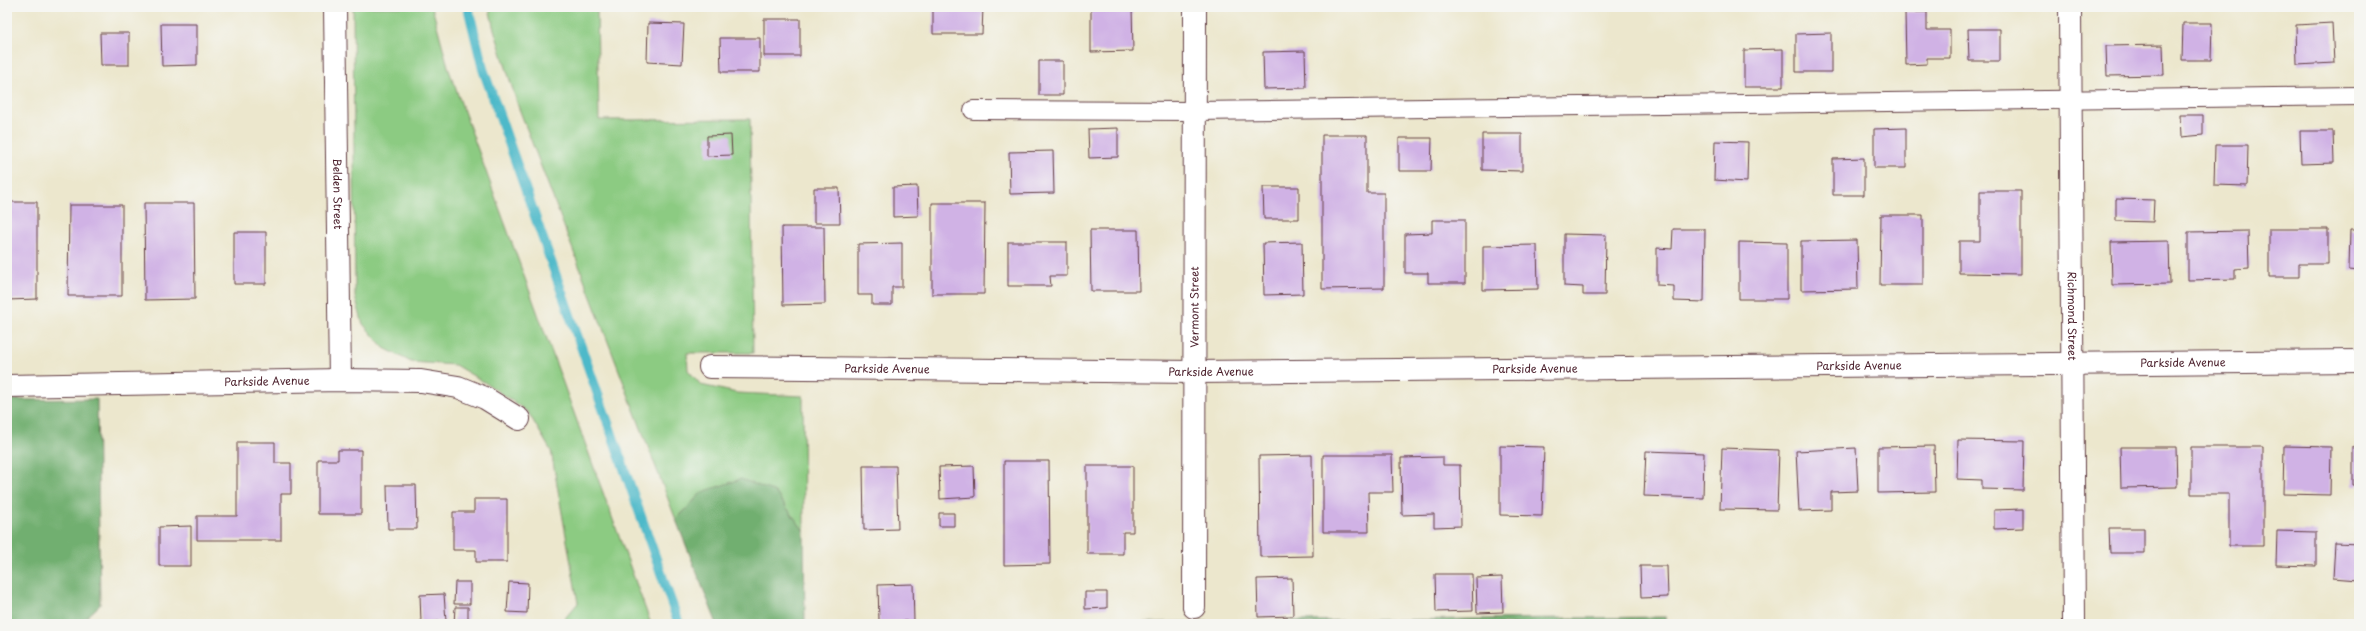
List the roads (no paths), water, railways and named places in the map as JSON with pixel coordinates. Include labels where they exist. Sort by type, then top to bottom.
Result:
[{"type":"street","name":"Belden Street","points":[[336,7],[340,380]]},
{"type":"street","name":"Vermont Street","points":[[1194,606],[1195,7]]},
{"type":"street","name":"Richmond Street","points":[[2070,7],[2074,624]]},
{"type":"street","name":"Parkside Avenue","points":[[710,367],[1194,372],[2359,362]]},
{"type":"street","name":"Parkside Avenue","points":[[7,386],[340,380],[421,381],[458,387],[485,398],[519,419]]},
{"type":"lane","points":[[973,110],[1194,111],[2071,98],[2359,96]]},
{"type":"waterway","points":[[468,7],[483,69],[679,624]]}]
